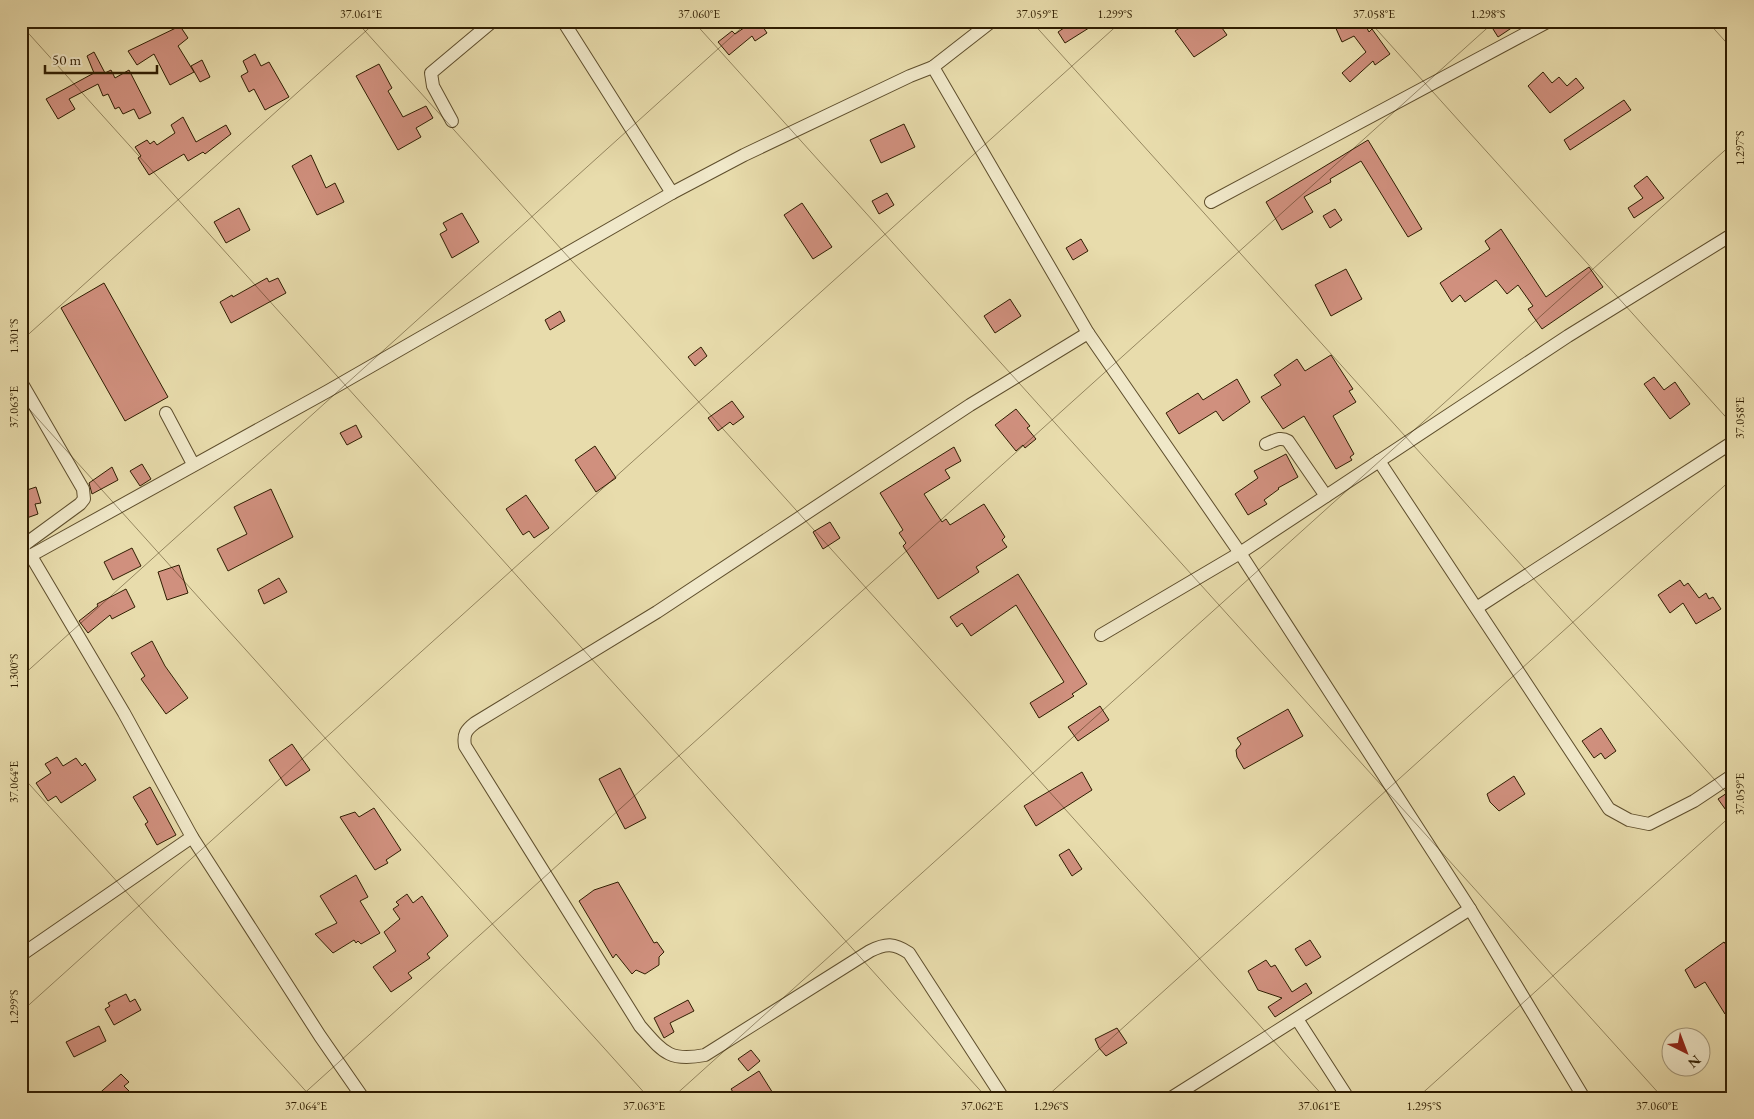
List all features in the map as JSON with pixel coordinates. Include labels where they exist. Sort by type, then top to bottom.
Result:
[{"type":"street","points":[[452,121],[433,86],[431,73],[494,21]]},
{"type":"street","points":[[562,21],[672,193]]},
{"type":"street","points":[[25,559],[102,518],[193,464],[328,391],[672,193],[823,117],[910,76],[933,68],[992,21]]},
{"type":"street","points":[[1211,202],[1549,21]]},
{"type":"street","points":[[933,68],[1088,333],[1240,553],[1470,909],[1584,1098]]},
{"type":"street","points":[[1101,635],[1240,553],[1568,336],[1733,234]]},
{"type":"street","points":[[1003,1098],[909,953],[896,944],[883,945],[870,951],[705,1055],[689,1058],[673,1057],[658,1046],[640,1026],[499,804],[465,746],[464,737],[467,729],[476,723],[657,612],[962,410],[1088,333]]},
{"type":"street","points":[[21,382],[83,489],[84,499],[80,504],[24,545],[25,559],[124,713],[192,837],[320,1036],[363,1098]]},
{"type":"street","points":[[166,413],[193,464]]},
{"type":"street","points":[[1266,444],[1283,438],[1288,441],[1326,496]]},
{"type":"street","points":[[1478,608],[1733,442]]},
{"type":"street","points":[[1379,461],[1478,608],[1609,809],[1629,820],[1649,824],[1694,801],[1733,775]]},
{"type":"street","points":[[21,955],[192,837]]},
{"type":"street","points":[[1171,1098],[1470,909]]},
{"type":"street","points":[[1296,1018],[1348,1098]]},
{"type":"building","points":[[754,21],[768,21],[763,27],[767,33],[755,41],[752,36],[729,55],[718,42],[732,31],[735,34]]},
{"type":"building","points":[[1074,21],[1100,21],[1065,43],[1058,32]]},
{"type":"building","points":[[1190,21],[1217,21],[1227,35],[1194,57],[1175,31]]},
{"type":"building","points":[[1340,21],[1363,21],[1369,32],[1372,29],[1390,54],[1375,65],[1373,61],[1350,82],[1342,73],[1366,52],[1354,36],[1342,42],[1334,24]]},
{"type":"building","points":[[1488,21],[1522,21],[1498,37]]},
{"type":"building","points":[[180,26],[188,38],[178,46],[194,72],[170,85],[154,54],[137,65],[128,51]]},
{"type":"building","points":[[94,52],[105,73],[111,70],[115,78],[129,70],[151,113],[139,119],[134,109],[123,114],[119,107],[115,109],[108,94],[103,96],[98,84],[69,99],[75,109],[58,119],[46,99],[94,73],[87,56]]},
{"type":"building","points":[[255,54],[261,66],[269,62],[289,97],[265,110],[254,89],[249,92],[241,76],[248,72],[243,61]]},
{"type":"building","points":[[202,60],[210,77],[200,82],[191,66]]},
{"type":"building","points":[[379,64],[392,88],[388,91],[403,117],[426,106],[433,118],[416,128],[421,137],[398,150],[356,76]]},
{"type":"building","points":[[1543,72],[1552,83],[1559,77],[1567,86],[1576,78],[1584,88],[1550,113],[1528,86]]},
{"type":"building","points":[[1624,100],[1631,110],[1570,150],[1564,140]]},
{"type":"building","points":[[183,117],[196,142],[226,125],[231,134],[205,154],[203,152],[188,161],[184,154],[149,175],[138,158],[141,156],[135,147],[147,140],[150,144],[154,141],[157,145],[175,133],[171,125]]},
{"type":"building","points":[[904,124],[915,147],[881,163],[870,140]]},
{"type":"building","points":[[1368,140],[1422,229],[1408,237],[1361,161],[1330,179],[1331,182],[1304,197],[1313,212],[1282,230],[1266,202]]},
{"type":"building","points":[[311,155],[326,188],[335,183],[344,202],[317,215],[292,166]]},
{"type":"building","points":[[1647,176],[1664,198],[1634,218],[1628,208],[1643,198],[1634,186]]},
{"type":"building","points":[[887,193],[894,205],[879,214],[872,201]]},
{"type":"building","points":[[802,203],[832,247],[813,259],[784,215]]},
{"type":"building","points":[[239,208],[250,230],[226,243],[214,222]]},
{"type":"building","points":[[1335,209],[1342,220],[1330,228],[1323,216]]},
{"type":"building","points":[[462,213],[479,242],[452,258],[440,234],[447,230],[443,223]]},
{"type":"building","points":[[1501,229],[1546,297],[1589,267],[1603,287],[1542,329],[1528,309],[1533,306],[1518,285],[1507,294],[1496,280],[1465,302],[1460,295],[1452,302],[1440,283],[1490,249],[1485,241]]},
{"type":"building","points":[[1081,239],[1088,251],[1073,260],[1066,248]]},
{"type":"building","points":[[1346,269],[1362,299],[1331,316],[1315,285]]},
{"type":"building","points":[[267,278],[269,282],[278,278],[286,293],[231,323],[220,302]]},
{"type":"building","points":[[104,283],[168,397],[125,421],[61,308]]},
{"type":"building","points":[[1010,299],[1021,316],[995,333],[984,316]]},
{"type":"building","points":[[560,311],[565,321],[550,330],[545,320]]},
{"type":"building","points":[[701,347],[707,356],[695,366],[688,357]]},
{"type":"building","points":[[1331,355],[1353,389],[1349,391],[1356,402],[1333,416],[1354,454],[1350,457],[1352,460],[1336,469],[1304,416],[1283,429],[1261,397],[1281,385],[1274,375],[1297,359],[1305,371]]},
{"type":"building","points":[[1654,377],[1664,390],[1675,382],[1690,404],[1670,419],[1644,384]]},
{"type":"building","points":[[1237,379],[1250,402],[1223,421],[1216,411],[1179,434],[1166,413],[1198,393],[1203,400]]},
{"type":"building","points":[[732,401],[744,417],[733,425],[730,422],[718,431],[708,418]]},
{"type":"building","points":[[1016,409],[1030,426],[1027,428],[1036,439],[1025,448],[1023,445],[1016,451],[995,425]]},
{"type":"building","points":[[356,425],[362,437],[347,445],[340,433]]},
{"type":"building","points":[[595,446],[616,478],[596,492],[575,460]]},
{"type":"building","points":[[954,447],[961,461],[945,470],[950,478],[924,494],[942,522],[946,519],[950,525],[984,504],[1005,537],[1002,540],[1007,547],[976,567],[979,572],[938,599],[903,546],[906,543],[899,533],[903,530],[880,493]]},
{"type":"building","points":[[1286,454],[1298,477],[1278,488],[1264,500],[1267,504],[1248,515],[1235,494],[1258,478],[1254,471]]},
{"type":"building","points":[[142,464],[151,479],[140,486],[130,471]]},
{"type":"building","points":[[112,467],[118,480],[92,494],[89,483]]},
{"type":"building","points":[[36,487],[41,503],[35,504],[38,514],[21,520],[21,492]]},
{"type":"building","points":[[271,489],[293,537],[228,571],[217,549],[247,534],[234,507]]},
{"type":"building","points":[[526,495],[549,528],[534,538],[529,531],[523,535],[506,509]]},
{"type":"building","points":[[830,522],[840,538],[823,549],[813,532]]},
{"type":"building","points":[[132,548],[141,566],[113,580],[104,562]]},
{"type":"building","points":[[179,565],[188,593],[167,600],[158,572]]},
{"type":"building","points":[[1018,574],[1087,684],[1072,694],[1074,696],[1039,718],[1030,703],[1064,682],[1016,605],[971,636],[962,623],[957,627],[950,617]]},
{"type":"building","points":[[279,578],[287,592],[264,604],[258,590]]},
{"type":"building","points":[[1680,580],[1684,586],[1688,583],[1699,598],[1706,593],[1709,599],[1713,597],[1721,609],[1696,624],[1683,603],[1670,613],[1658,595]]},
{"type":"building","points":[[126,589],[135,607],[112,619],[110,615],[88,633],[79,621],[98,606],[97,604]]},
{"type":"building","points":[[152,641],[165,666],[188,698],[166,714],[141,679],[145,676],[131,653]]},
{"type":"building","points":[[1100,706],[1109,720],[1078,741],[1068,727]]},
{"type":"building","points":[[1288,709],[1303,736],[1244,769],[1237,757],[1236,750],[1241,744],[1237,738]]},
{"type":"building","points":[[1601,728],[1616,751],[1605,759],[1601,753],[1594,758],[1582,741]]},
{"type":"building","points":[[292,744],[310,770],[286,786],[269,760]]},
{"type":"building","points":[[57,757],[63,766],[76,758],[82,766],[85,763],[96,780],[61,803],[56,796],[48,801],[36,783],[51,773],[45,764]]},
{"type":"building","points":[[620,768],[646,818],[625,829],[599,779]]},
{"type":"building","points":[[1082,772],[1092,790],[1036,826],[1024,806]]},
{"type":"building","points":[[1514,776],[1525,794],[1499,811],[1490,802],[1487,794]]},
{"type":"building","points":[[150,787],[176,835],[157,845],[145,824],[148,822],[133,797]]},
{"type":"building","points":[[1733,789],[1733,820],[1718,799]]},
{"type":"building","points":[[374,808],[401,850],[386,860],[388,863],[375,870],[340,817],[355,812],[359,817]]},
{"type":"building","points":[[1069,849],[1082,869],[1072,876],[1059,855]]},
{"type":"building","points":[[356,875],[368,897],[360,901],[380,933],[361,944],[358,941],[356,943],[354,940],[333,953],[315,934],[337,923],[320,896]]},
{"type":"building","points":[[618,882],[654,943],[657,942],[664,952],[659,957],[659,965],[645,974],[636,970],[632,974],[616,954],[613,958],[579,901],[594,890]]},
{"type":"building","points":[[407,894],[413,903],[422,896],[448,936],[427,954],[430,958],[408,973],[412,978],[391,992],[373,967],[396,951],[384,932],[400,919],[393,909],[399,905],[396,902]]},
{"type":"building","points":[[1310,940],[1321,957],[1306,966],[1295,949]]},
{"type":"building","points":[[1724,942],[1733,954],[1733,1007],[1725,1014],[1705,982],[1695,988],[1685,970]]},
{"type":"building","points":[[1266,960],[1271,967],[1275,965],[1292,992],[1306,983],[1312,993],[1275,1017],[1268,1007],[1282,998],[1258,990],[1248,971]]},
{"type":"building","points":[[126,994],[130,1002],[135,999],[141,1010],[114,1025],[105,1009],[110,1006],[108,1003]]},
{"type":"building","points":[[688,1000],[694,1011],[670,1023],[674,1032],[664,1038],[654,1018]]},
{"type":"building","points":[[99,1026],[106,1041],[74,1057],[66,1042]]},
{"type":"building","points":[[1117,1028],[1127,1043],[1106,1056],[1099,1048],[1095,1039]]},
{"type":"building","points":[[751,1050],[760,1061],[748,1071],[738,1059]]},
{"type":"building","points":[[759,1071],[776,1098],[737,1098],[731,1089]]},
{"type":"building","points":[[121,1074],[129,1082],[124,1086],[129,1091],[122,1098],[94,1098]]}]
